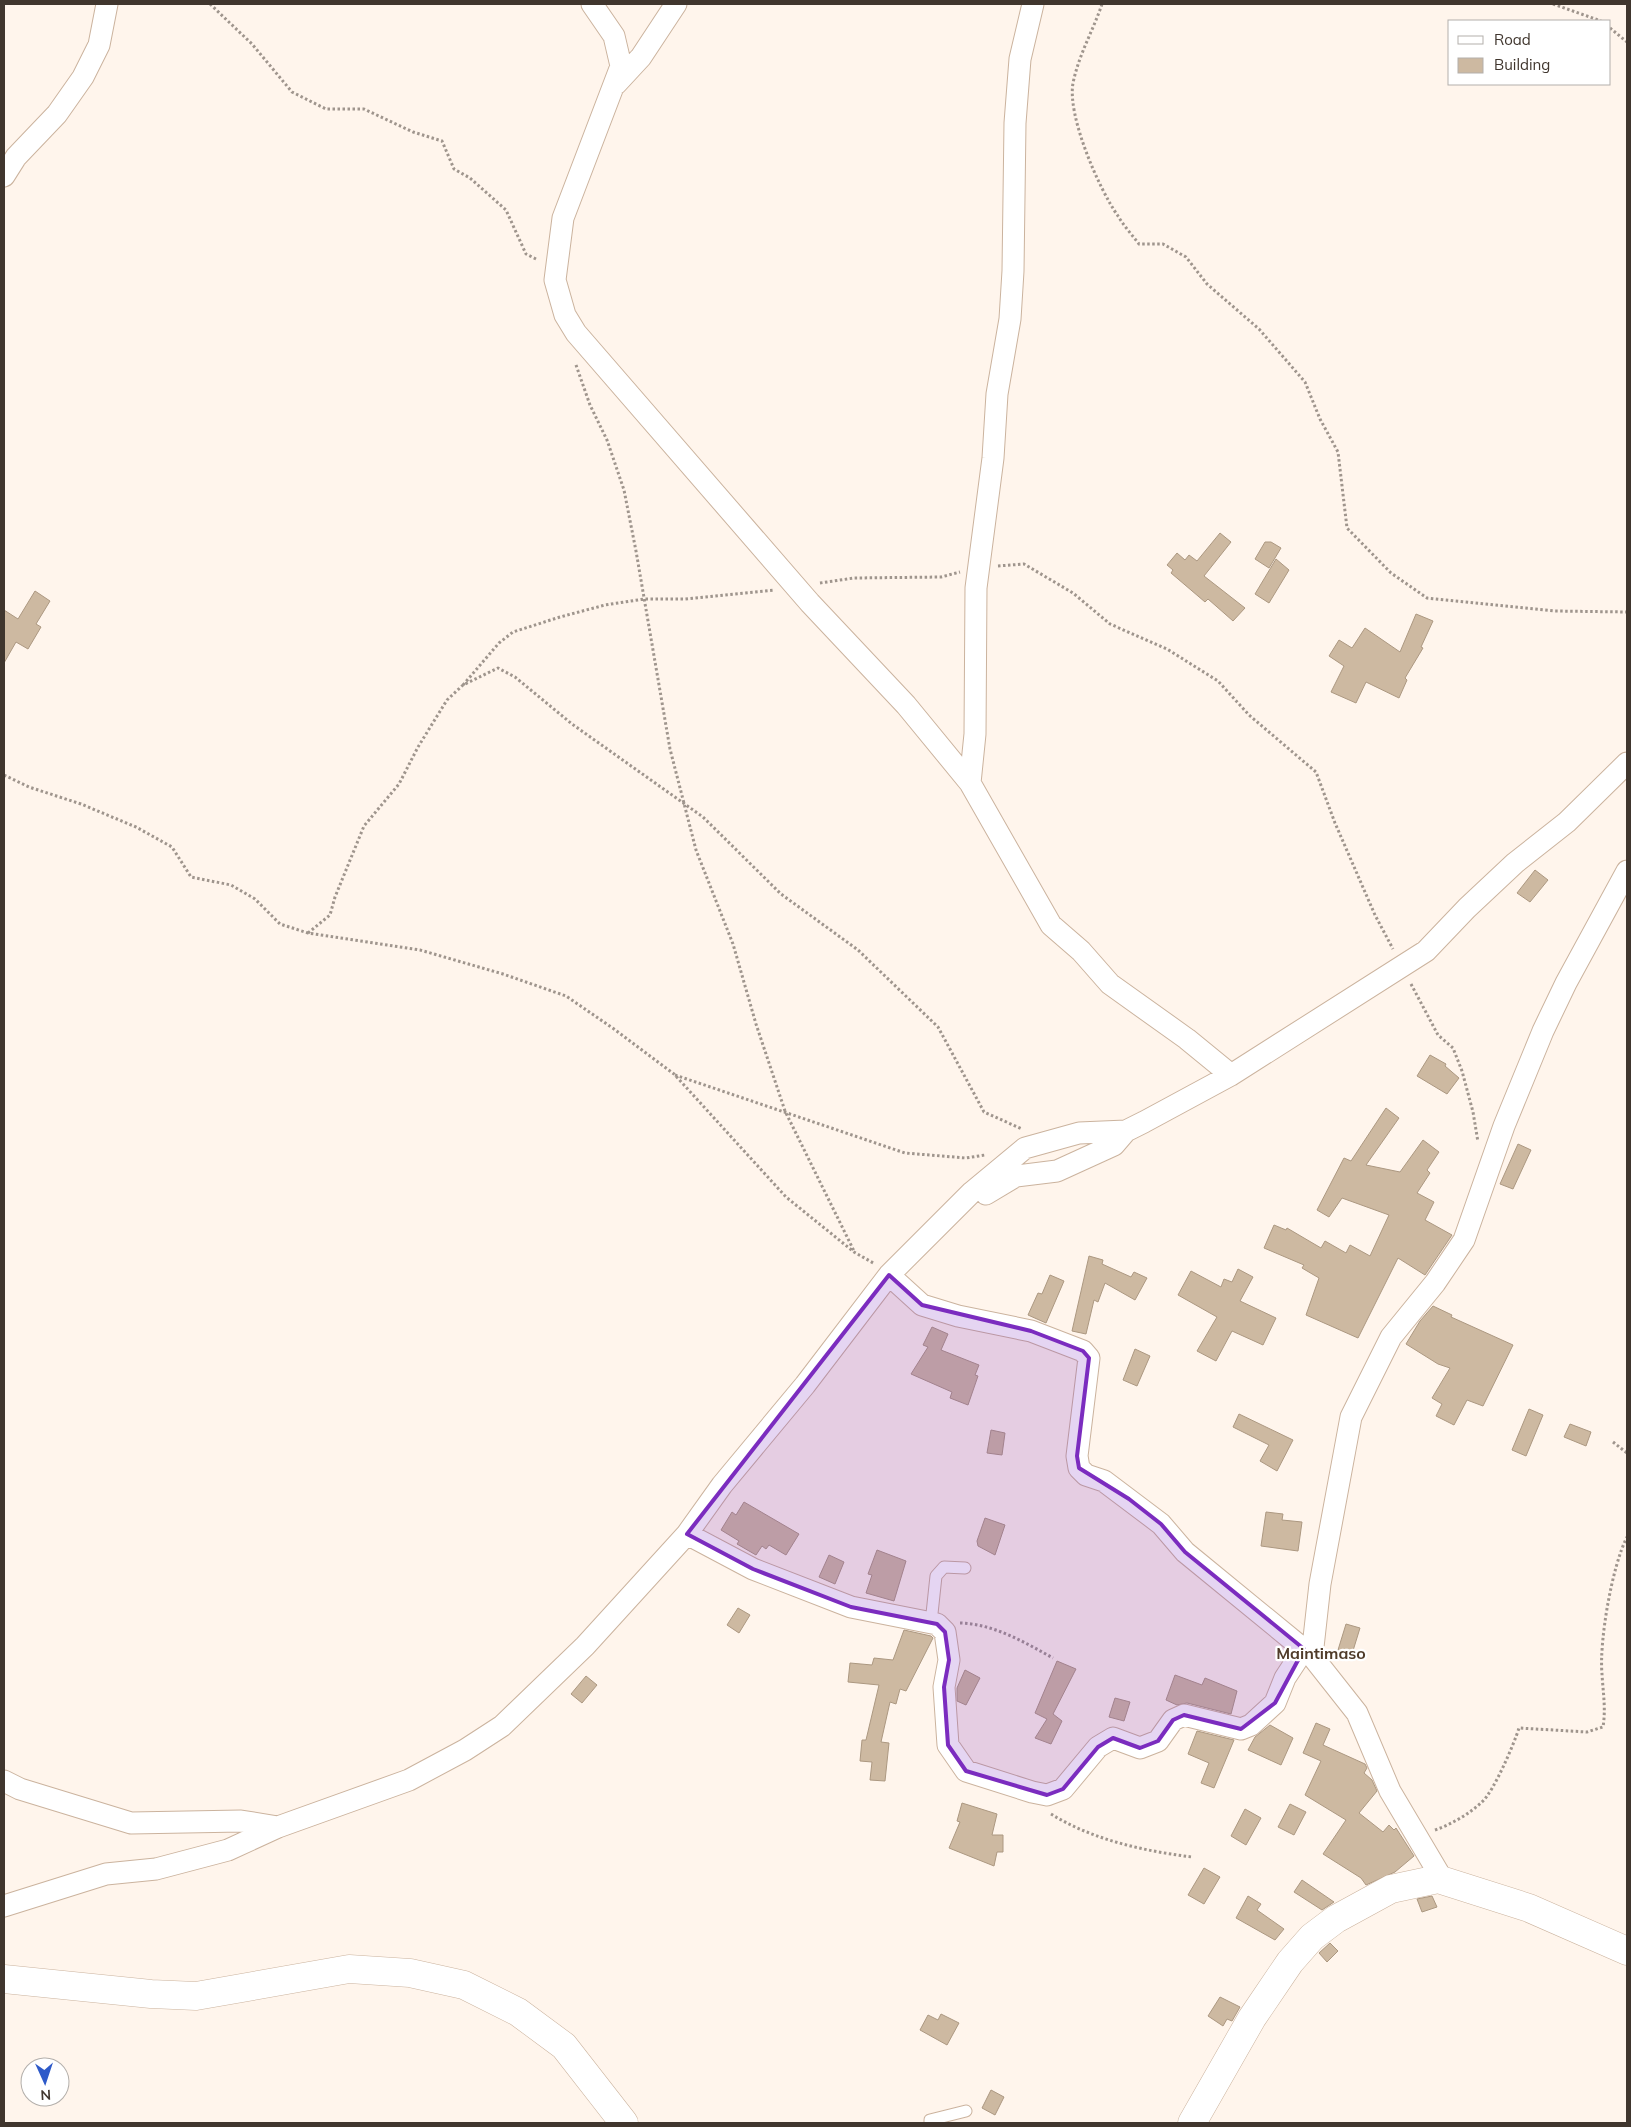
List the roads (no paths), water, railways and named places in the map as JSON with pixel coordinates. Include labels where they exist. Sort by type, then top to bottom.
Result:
[{"type":"street","points":[[4,176],[16,157],[57,114],[83,77],[99,45],[107,4]]},
{"type":"street","points":[[592,4],[614,36],[621,66],[563,218],[555,280],[565,314],[576,333],[796,587],[906,705],[970,783],[1051,925],[1081,951],[1110,984],[1187,1039],[1231,1075]]},
{"type":"street","points":[[612,88],[641,57],[676,4]]},
{"type":"street","points":[[970,783],[975,734],[976,588],[993,458],[997,394],[1010,318],[1013,271],[1015,123],[1020,59],[1033,4]]},
{"type":"street","points":[[941,1223],[1016,1176],[1057,1171],[1114,1145],[1126,1131],[1231,1075],[1426,951],[1474,901],[1515,863],[1567,822],[1627,763]]},
{"type":"street","points":[[687,1534],[752,1569],[851,1607],[934,1624],[945,1632],[949,1660],[944,1688],[948,1745],[966,1771],[1047,1795],[1063,1789],[1098,1747],[1113,1738],[1140,1748],[1158,1741],[1174,1720],[1184,1716],[1241,1729],[1251,1725],[1275,1703],[1285,1678],[1308,1653],[1351,1417],[1392,1337],[1435,1283],[1464,1240],[1543,1031],[1566,983],[1627,871]]},
{"type":"street","points":[[4,1906],[106,1874],[156,1869],[228,1850],[278,1827],[409,1780],[465,1750],[502,1726],[585,1646],[687,1534],[722,1485],[805,1385],[890,1275],[972,1192],[1025,1148],[1079,1133],[1126,1131]]},
{"type":"street","points":[[890,1275],[922,1305],[958,1316],[1031,1332],[1083,1351],[1089,1358],[1077,1456],[1079,1468],[1086,1475],[1104,1481],[1154,1519],[1185,1552],[1308,1653],[1357,1713],[1390,1791],[1438,1872],[1438,1879]]},
{"type":"street","points":[[4,1781],[20,1789],[131,1823],[241,1821],[278,1827]]},
{"type":"street","points":[[1192,2123],[1252,2018],[1290,1962],[1312,1937],[1336,1918],[1391,1889],[1438,1879],[1530,1908],[1627,1951]]},
{"type":"street","points":[[4,1979],[151,1994],[196,1996],[349,1969],[410,1973],[464,1985],[518,2012],[564,2046],[624,2123]]},
{"type":"lane","points":[[934,1624],[936,1576],[944,1567],[964,1568]]},
{"type":"lane","points":[[930,2123],[930,2120],[966,2111]]},
{"type":"district","name":"Maintimaso","points":[[1321,1653]]}]
